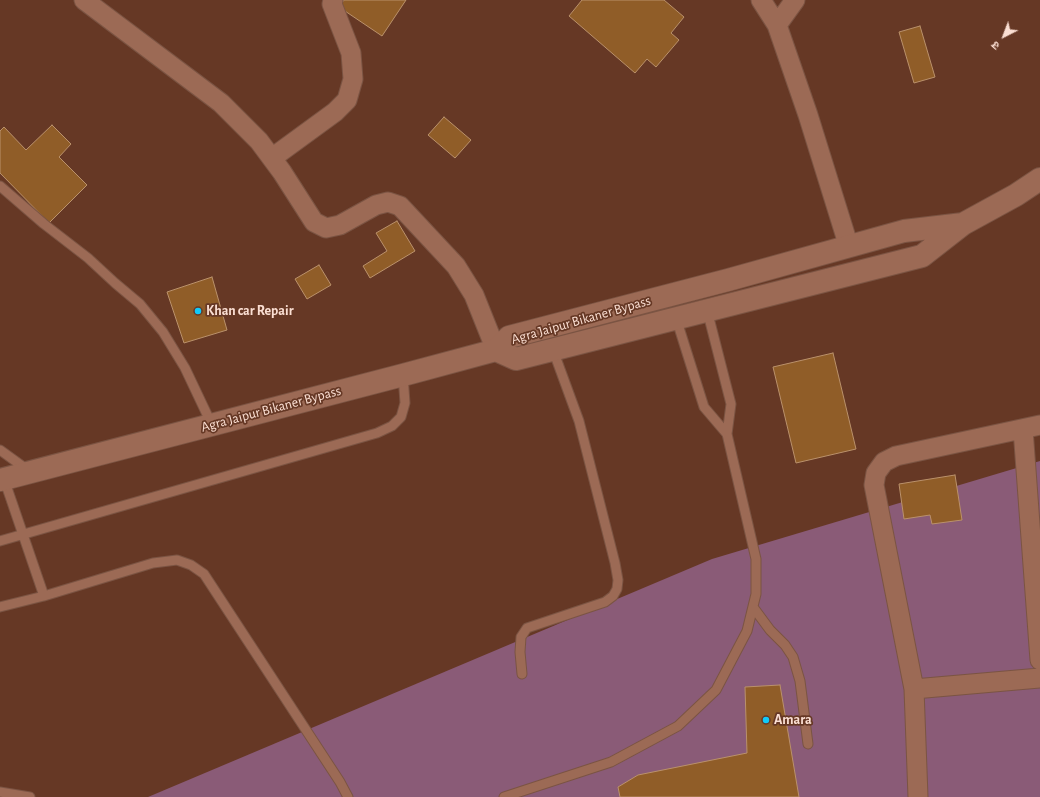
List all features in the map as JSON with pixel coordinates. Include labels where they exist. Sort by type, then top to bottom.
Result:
[{"type":"main road","name":"Agra Jaipur Bikaner Bypass","points":[[2,479],[496,350],[509,337],[904,231],[963,224],[1016,195],[1040,179]]},
{"type":"main road","points":[[496,350],[516,359],[922,256],[963,224]]},
{"type":"street","points":[[84,0],[221,103],[259,141],[272,158],[314,222],[326,228],[340,225],[376,205],[388,202],[400,206],[456,266],[474,295],[496,350]]},
{"type":"street","points":[[272,158],[335,112],[347,100],[353,79],[351,53],[332,4],[333,0]]},
{"type":"street","points":[[761,0],[777,25],[808,115],[849,247]]},
{"type":"street","points":[[777,25],[795,0]]},
{"type":"street","points":[[918,797],[914,689],[874,485],[876,473],[884,462],[896,456],[1032,427],[1040,660]]},
{"type":"street","points":[[914,689],[1040,678]]},
{"type":"lane","points":[[0,186],[44,224],[88,258],[140,304],[163,332],[185,368],[212,425]]},
{"type":"lane","points":[[504,797],[611,762],[678,726],[716,690],[747,631],[756,594],[756,559],[727,434],[731,404],[707,310]]},
{"type":"lane","points":[[676,318],[704,407],[727,434]]},
{"type":"lane","points":[[522,674],[520,652],[521,637],[527,628],[605,602],[613,596],[617,589],[618,580],[579,420],[553,350]]},
{"type":"lane","points":[[0,541],[377,433],[392,426],[401,417],[405,403],[403,375]]},
{"type":"lane","points":[[0,450],[30,472]]},
{"type":"lane","points":[[2,479],[44,596]]},
{"type":"lane","points":[[0,607],[44,596],[153,563],[177,560],[191,564],[204,574],[340,782],[348,797]]},
{"type":"lane","points":[[753,607],[770,630],[785,645],[793,657],[800,681],[808,744]]},
{"type":"lane","points":[[0,792],[30,797]]},
{"type":"shaded area","points":[[1040,461],[1040,797],[148,797],[712,559]]},
{"type":"building","points":[[344,0],[406,0],[382,36],[339,7]]},
{"type":"building","points":[[582,0],[664,0],[684,17],[671,33],[679,40],[656,67],[647,59],[635,73],[569,16]]},
{"type":"building","points":[[920,26],[935,77],[914,83],[899,32]]},
{"type":"building","points":[[444,117],[471,140],[455,158],[428,135]]},
{"type":"building","points":[[52,125],[71,144],[59,157],[87,185],[49,223],[0,173],[0,131],[4,127],[26,150]]},
{"type":"building","points":[[397,221],[415,251],[370,278],[363,266],[387,251],[376,233]]},
{"type":"building","points":[[319,265],[331,285],[307,299],[295,279]]},
{"type":"building","name":"Khan car Repair","points":[[212,277],[227,330],[184,343],[167,292]]},
{"type":"building","points":[[833,353],[856,449],[796,463],[773,367]]},
{"type":"building","points":[[955,475],[962,520],[932,524],[930,515],[904,519],[899,484]]},
{"type":"building","name":"Amara","points":[[780,685],[799,797],[620,797],[618,787],[638,775],[747,753],[745,687]]},
{"type":"place","name":"Khan car Repair","points":[[198,311]]},
{"type":"place","name":"Amara","points":[[766,720]]}]
